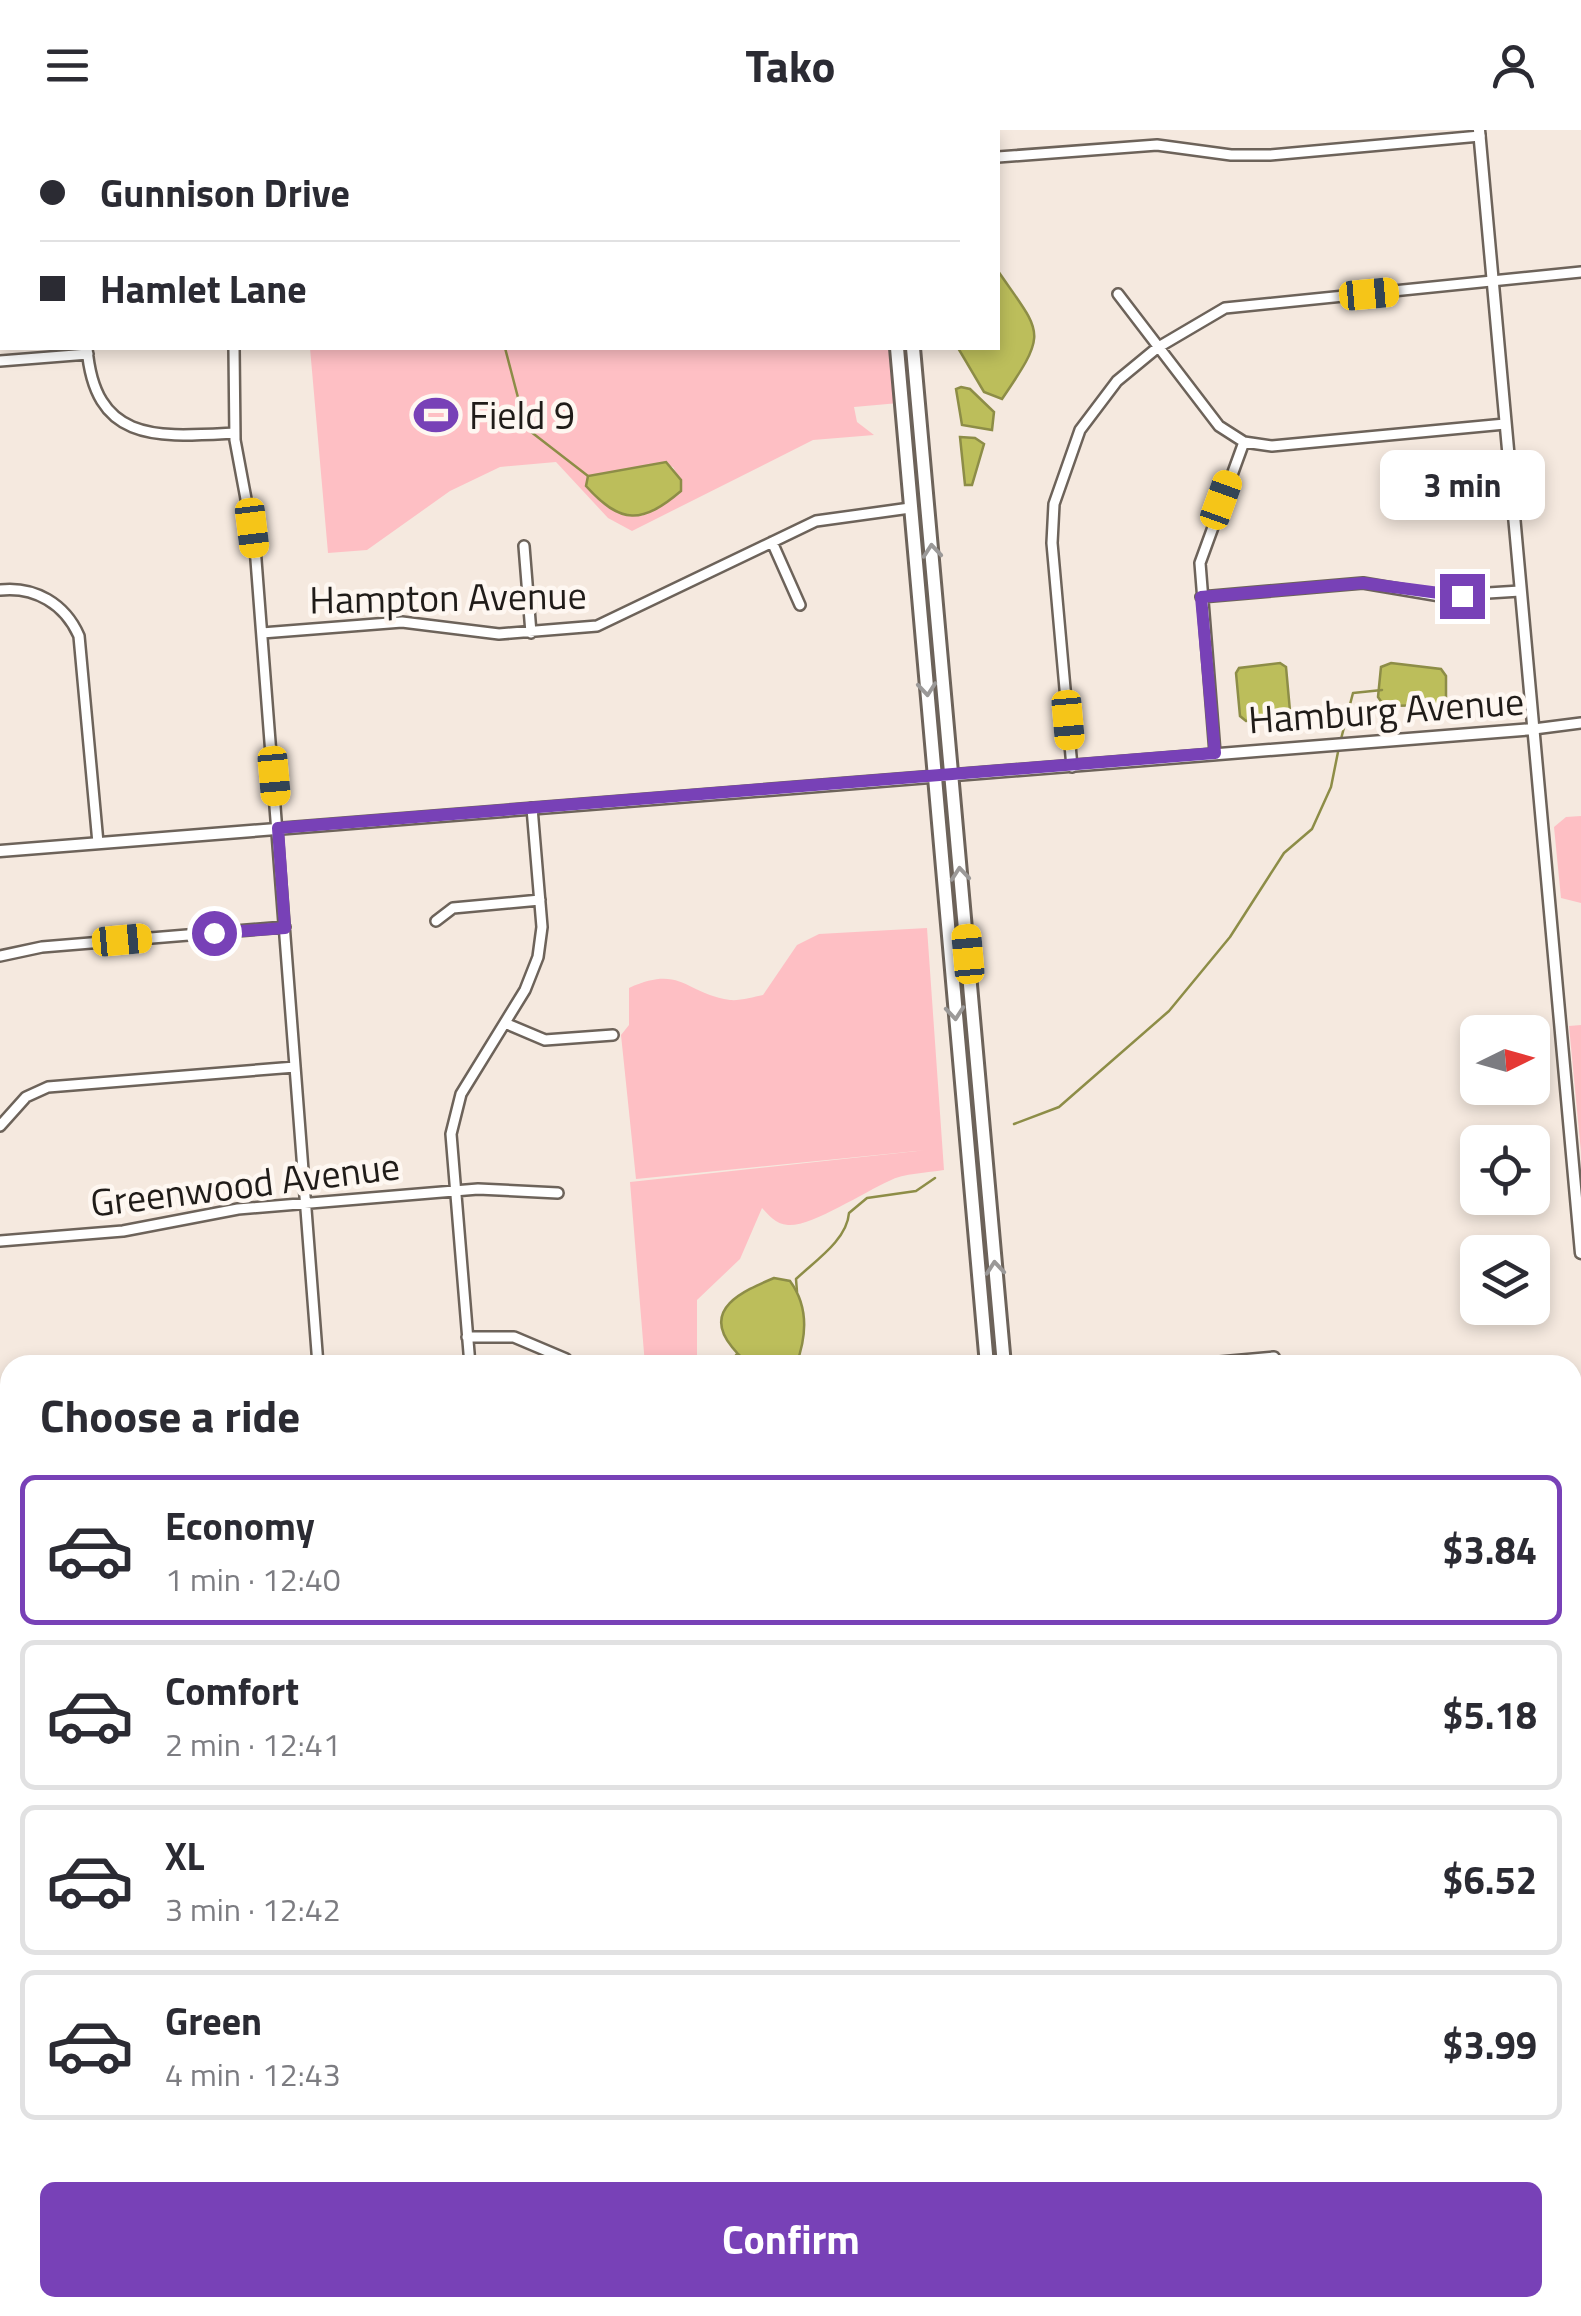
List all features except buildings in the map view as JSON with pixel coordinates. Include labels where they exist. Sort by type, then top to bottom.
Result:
[{"type":"main road","points":[[897,350],[910,508],[943,778],[1003,1355]]},
{"type":"main road","points":[[913,350],[986,1355]]},
{"type":"street","points":[[1000,157],[1157,144],[1231,155],[1270,155],[1479,133],[1581,1253]]},
{"type":"street","points":[[1072,767],[1053,562],[1054,504],[1069,453],[1089,415],[1116,381],[1206,315],[1226,308],[1581,272]]},
{"type":"street","points":[[1118,294],[1219,426],[1244,442],[1272,446],[1504,424]]},
{"type":"street","points":[[234,350],[234,433],[252,526],[262,633],[317,1355]]},
{"type":"street","points":[[0,361],[87,351],[101,401],[136,431],[164,436],[234,433]]},
{"type":"street","points":[[1215,753],[1200,557],[1244,442]]},
{"type":"street","name":"Hampton Avenue","points":[[262,633],[402,622],[489,633],[531,633],[611,622],[824,518],[910,508]]},
{"type":"street","points":[[772,542],[800,606]]},
{"type":"street","points":[[524,546],[531,633]]},
{"type":"street","points":[[1201,597],[1363,583],[1440,596],[1520,591]]},
{"type":"street","points":[[0,590],[26,590],[50,600],[72,621],[79,636],[98,843]]},
{"type":"street","name":"Hamburg Avenue","points":[[0,851],[943,778],[1581,723]]},
{"type":"street","points":[[469,1355],[450,1144],[454,1114],[464,1087],[536,966],[542,937],[532,808]]},
{"type":"street","points":[[436,921],[453,908],[540,900]]},
{"type":"street","points":[[0,956],[42,947],[285,928]]},
{"type":"street","points":[[505,1023],[545,1040],[613,1035]]},
{"type":"street","points":[[0,1126],[26,1097],[48,1087],[295,1067]]},
{"type":"street","name":"Greenwood Avenue","points":[[0,1240],[123,1231],[216,1211],[304,1203],[454,1191],[558,1193]]},
{"type":"street","points":[[467,1337],[514,1337],[557,1355]]},
{"type":"shaded area","points":[[1000,274],[1031,321],[1033,345],[1002,399],[984,392],[959,350],[1000,350]]},
{"type":"shaded area","points":[[310,350],[905,350],[910,402],[854,407],[857,422],[874,435],[813,440],[632,531],[608,518],[556,462],[500,467],[450,491],[367,550],[328,553]],"holes":[[[658,463],[673,467],[680,480],[680,494],[642,516],[588,476]]]},
{"type":"shaded area","points":[[956,389],[970,389],[994,412],[992,430],[962,425]]},
{"type":"shaded area","points":[[960,437],[975,438],[984,444],[972,485],[965,485]]},
{"type":"shaded area","points":[[666,462],[681,480],[681,491],[643,514],[632,516],[610,508],[586,486],[588,476]]},
{"type":"shaded area","points":[[1280,663],[1286,667],[1290,711],[1285,718],[1246,721],[1240,716],[1236,673],[1239,668]]},
{"type":"shaded area","points":[[1391,663],[1441,669],[1446,676],[1446,699],[1440,705],[1384,706],[1378,697],[1381,667]]},
{"type":"shaded area","points":[[1581,816],[1581,903],[1561,898],[1554,827],[1566,817]]},
{"type":"shaded area","points":[[927,928],[944,1170],[895,1178],[798,1224],[779,1223],[762,1208],[740,1259],[697,1300],[697,1355],[644,1355],[630,1182],[927,1150],[636,1179],[621,1035],[629,1025],[629,988],[661,979],[730,1000],[763,995],[797,945],[819,934]]},
{"type":"shaded area","points":[[1581,1025],[1581,1152],[1569,1026]]},
{"type":"shaded area","points":[[774,1278],[790,1281],[803,1311],[804,1333],[799,1355],[740,1355],[734,1350],[724,1334],[723,1312],[750,1289]]},
{"type":"waterway","points":[[506,350],[526,428],[588,476]]},
{"type":"waterway","points":[[1341,739],[1353,693],[1382,690]]},
{"type":"waterway","points":[[1014,1124],[1059,1107],[1169,1011],[1230,937],[1284,853],[1312,829],[1331,787],[1339,747]]},
{"type":"waterway","points":[[797,1292],[796,1279],[836,1241],[849,1213],[867,1198],[916,1191],[935,1178]]},
{"type":"place","name":"Field 9","points":[[436,415]]},
{"type":"route","points":[[214,933],[285,928],[278,828],[970,776],[1215,753],[1201,597],[1363,583],[1428,595],[1462,596]]}]
